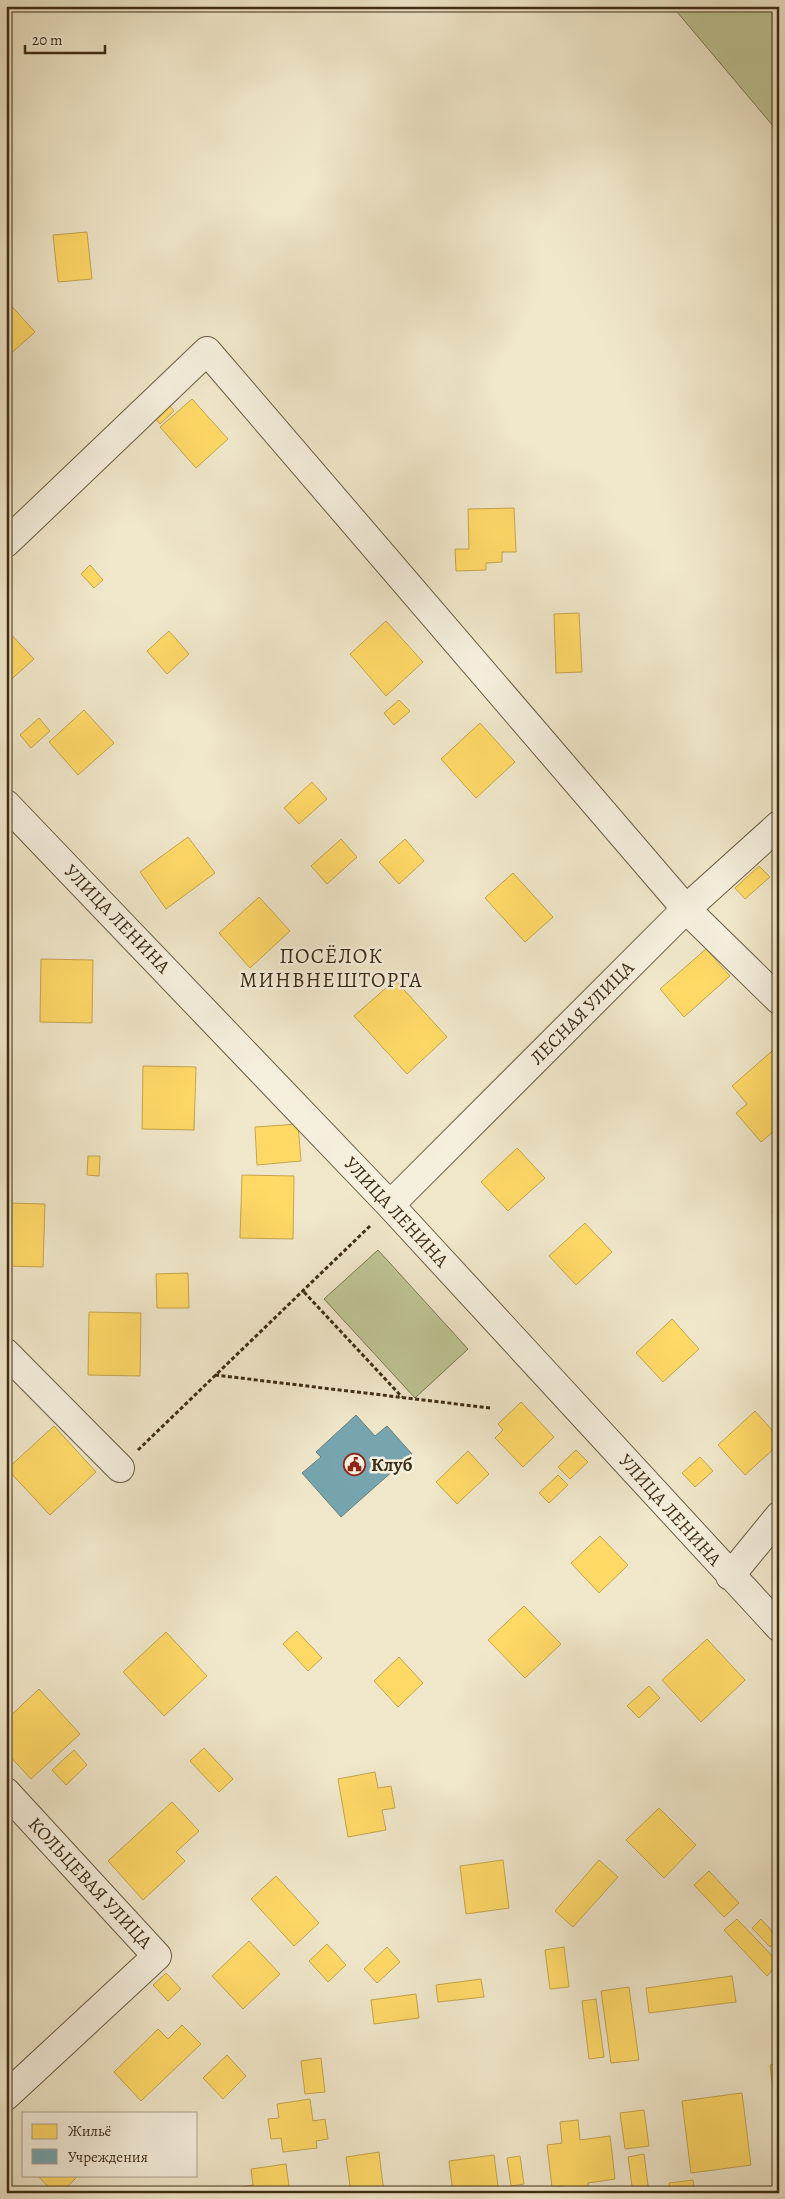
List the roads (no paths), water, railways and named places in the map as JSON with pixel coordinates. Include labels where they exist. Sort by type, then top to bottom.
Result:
[{"type":"street","points":[[6,543],[208,351],[686,909],[779,1000]]},
{"type":"street","name":"УЛИЦА ЛЕНИНА","points":[[6,804],[390,1205],[779,1627]]},
{"type":"street","name":"ЛЕСНАЯ УЛИЦА","points":[[390,1205],[686,909],[779,825]]},
{"type":"street","points":[[6,1353],[120,1468]]},
{"type":"street","points":[[730,1576],[779,1516]]},
{"type":"street","name":"КОЛЬЦЕВАЯ УЛИЦА","points":[[6,1792],[157,1956],[6,2096]]},
{"type":"place","name":"Клуб","points":[[355,1465]]},
{"type":"district","name":"ПОСЁЛОК МИНВНЕШТОРГА","points":[[331,968]]}]
